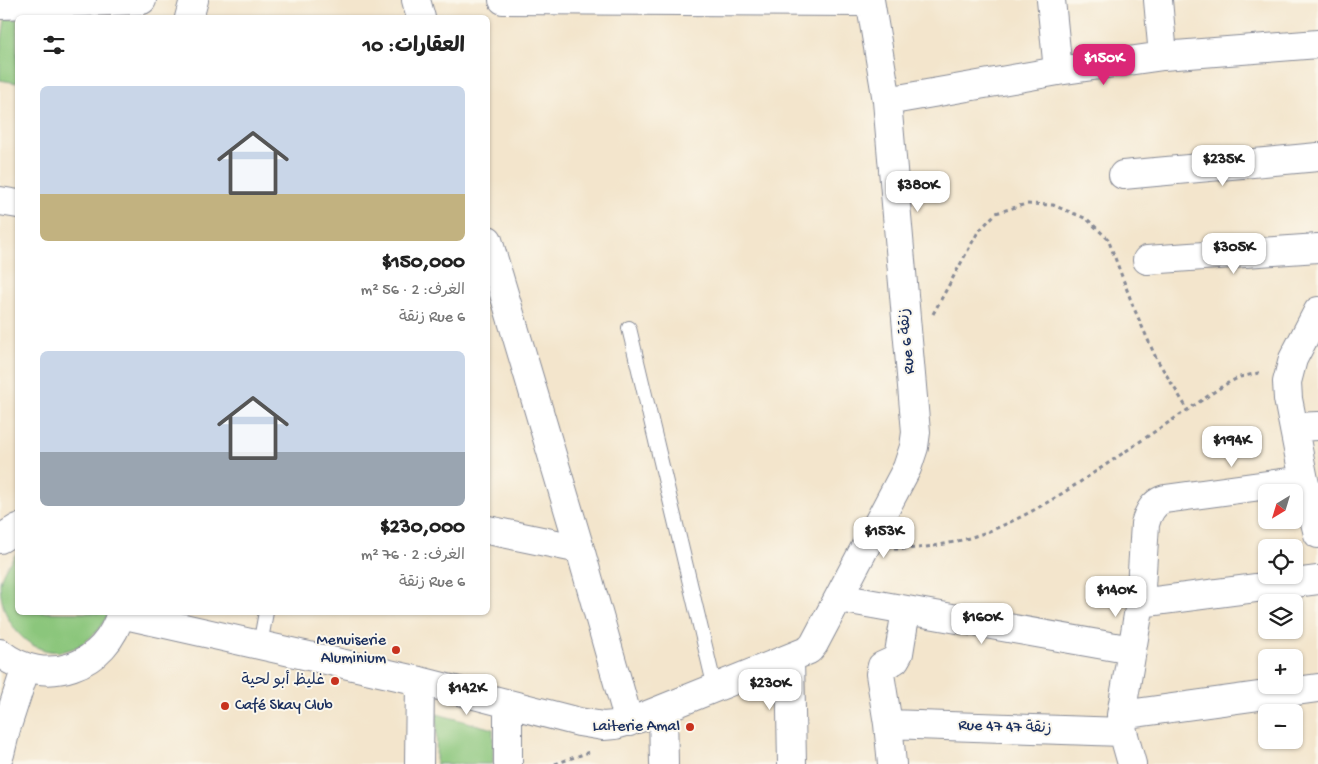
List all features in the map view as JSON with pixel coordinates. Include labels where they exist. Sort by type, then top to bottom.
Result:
[{"type":"street","points":[[0,5],[142,0]]},
{"type":"street","points":[[190,15],[194,0]]},
{"type":"street","points":[[416,0],[420,15]]},
{"type":"street","points":[[503,0],[870,1]]},
{"type":"street","points":[[1051,0],[1058,71]]},
{"type":"street","points":[[1158,0],[1163,56]]},
{"type":"street","name":"Rue 6 زنقة","points":[[796,656],[809,650],[814,644],[839,598],[907,468],[914,448],[916,432],[887,101],[870,1]]},
{"type":"street","points":[[887,101],[1058,71],[1163,56],[1318,44]]},
{"type":"street","points":[[1123,175],[1318,157]]},
{"type":"street","points":[[0,201],[15,204]]},
{"type":"street","points":[[490,247],[580,549],[629,722]]},
{"type":"street","points":[[1147,260],[1318,248]]},
{"type":"street","points":[[1316,518],[1304,480],[1306,426],[1288,399],[1287,382],[1289,371],[1311,337],[1318,311]]},
{"type":"street","points":[[1132,764],[1122,723],[1140,603],[1145,524],[1154,504],[1160,500],[1304,480]]},
{"type":"street","points":[[0,539],[15,530]]},
{"type":"street","points":[[490,530],[580,549]]},
{"type":"street","points":[[1140,603],[1318,580]]},
{"type":"street","points":[[839,598],[1132,650]]},
{"type":"street","points":[[892,764],[880,674],[882,666],[895,660],[898,653],[906,610]]},
{"type":"street","points":[[0,653],[26,667],[41,670],[57,670],[72,667],[98,652],[116,628],[120,615]]},
{"type":"street","points":[[130,615],[420,681],[579,722],[604,726],[629,722],[796,656],[792,764]]},
{"type":"street","points":[[0,754],[26,667]]},
{"type":"street","points":[[419,764],[420,681]]},
{"type":"street","name":"Rue 47 زنقة 47","points":[[888,724],[1122,723],[1318,688]]},
{"type":"street","points":[[508,704],[508,764]]},
{"type":"street","points":[[663,709],[664,764]]},
{"type":"lane","points":[[628,328],[715,688]]},
{"type":"lane","points":[[260,645],[265,615]]},
{"type":"path","points":[[931,317],[978,232],[996,213],[1026,204],[1053,205],[1087,219],[1108,240],[1133,306],[1156,358],[1188,410]]},
{"type":"path","points":[[866,546],[896,549],[930,547],[1006,526],[1069,490],[1224,385],[1240,377],[1258,372],[1289,371]]},
{"type":"path","points":[[555,764],[595,750]]},
{"type":"green space","points":[[5,19],[15,19],[15,83],[0,80],[0,54]]},
{"type":"green space","points":[[15,556],[15,615],[107,615],[105,620],[90,638],[74,648],[59,651],[44,650],[30,643],[18,632],[8,618],[2,602],[0,583],[9,563]]},
{"type":"green space","points":[[437,714],[493,729],[493,764],[436,764]]},
{"type":"place","name":"Menuiserie Aluminium","points":[[396,650]]},
{"type":"place","name":"غليظ أبو لحية","points":[[335,681]]},
{"type":"place","name":"Café Skay Club","points":[[225,706]]},
{"type":"place","name":"Laiterie Amal","points":[[690,727]]}]
